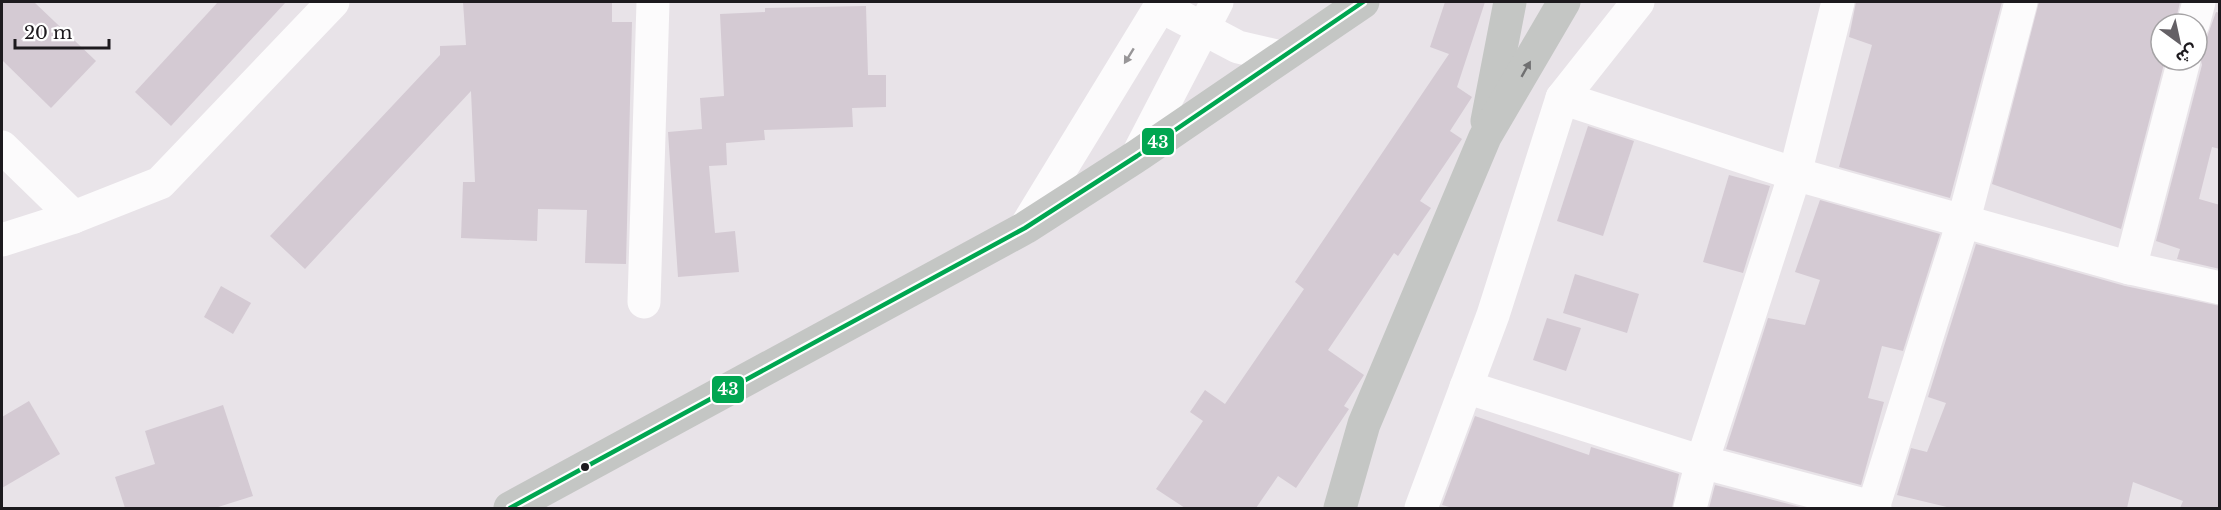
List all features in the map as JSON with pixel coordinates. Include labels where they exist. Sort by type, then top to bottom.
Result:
[{"type":"main road","points":[[510,508],[1025,228],[1137,156],[1363,2]]},
{"type":"main road","points":[[1485,137],[1510,2]]},
{"type":"main road","points":[[1340,508],[1364,424],[1485,137],[1564,2]]},
{"type":"street","points":[[2,240],[74,218],[160,183],[333,2]]},
{"type":"street","points":[[644,302],[653,2]]},
{"type":"street","points":[[1421,508],[1492,315],[1562,98],[1638,2]]},
{"type":"street","points":[[1690,508],[1702,462],[1795,174],[1838,2]]},
{"type":"street","points":[[1466,387],[1702,462],[1874,508],[1964,219],[2021,2]]},
{"type":"street","points":[[1025,228],[1161,4],[1211,15],[1238,47],[1281,57]]},
{"type":"street","points":[[1137,156],[1211,15]]},
{"type":"street","points":[[2130,268],[2181,72]]},
{"type":"street","points":[[1562,98],[1795,174],[1964,219],[2130,268],[2220,288]]},
{"type":"street","points":[[2,147],[74,218]]},
{"type":"building","points":[[2,2],[34,2],[96,61],[51,108],[2,60]]},
{"type":"building","points":[[218,2],[286,2],[171,126],[135,92]]},
{"type":"building","points":[[463,2],[612,2],[612,22],[632,22],[626,264],[585,263],[587,210],[538,209],[537,241],[461,238],[463,182],[475,182],[471,91],[305,269],[270,236],[440,55],[440,46],[466,45]]},
{"type":"building","points":[[1445,2],[1485,2],[1457,87],[1472,97],[1450,131],[1462,139],[1420,201],[1431,208],[1398,256],[1394,253],[1328,350],[1364,375],[1344,406],[1349,409],[1296,488],[1278,476],[1256,508],[1185,508],[1156,489],[1203,421],[1190,412],[1205,390],[1225,404],[1304,289],[1295,282],[1449,54],[1430,47]]},
{"type":"building","points":[[1856,2],[2002,2],[1950,198],[1839,167],[1872,45],[1849,37]]},
{"type":"building","points":[[2039,2],[2180,2],[2178,12],[2149,12],[2149,72],[2162,72],[2121,229],[1992,184]]},
{"type":"building","points":[[866,6],[868,75],[886,75],[886,107],[852,108],[853,127],[764,130],[765,140],[726,143],[727,165],[709,166],[715,233],[735,231],[739,272],[678,277],[668,132],[702,129],[700,98],[724,96],[720,14],[765,12],[765,8]]},
{"type":"building","points":[[2216,12],[2220,13],[2220,149],[2212,147],[2199,199],[2220,205],[2220,269],[2177,259],[2180,249],[2156,241],[2200,72],[2209,72],[2209,31]]},
{"type":"building","points":[[1588,126],[1634,141],[1603,236],[1557,221]]},
{"type":"building","points":[[1729,175],[1770,186],[1743,273],[1703,262]]},
{"type":"building","points":[[1820,200],[1940,234],[1903,351],[1882,346],[1868,398],[1884,402],[1861,485],[1726,449],[1768,318],[1805,325],[1820,280],[1795,272]]},
{"type":"building","points":[[1976,244],[2125,286],[2220,306],[2220,508],[2180,508],[2183,501],[2133,482],[2127,508],[1951,508],[1897,495],[1911,448],[1927,452],[1946,403],[1928,397]]},
{"type":"building","points":[[1575,274],[1639,294],[1627,333],[1563,313]]},
{"type":"building","points":[[221,286],[251,303],[233,334],[204,317]]},
{"type":"building","points":[[1547,318],[1581,328],[1566,371],[1533,360]]},
{"type":"building","points":[[29,401],[60,454],[2,488],[2,417]]},
{"type":"building","points":[[223,405],[253,496],[215,508],[125,508],[115,477],[155,464],[145,431]]},
{"type":"building","points":[[1475,416],[1589,455],[1591,447],[1679,474],[1672,508],[1453,508],[1442,505]]},
{"type":"building","points":[[1715,485],[1804,508],[1709,508]]},
{"type":"transit line","name":"43","points":[[510,508],[1025,228],[1137,156],[1363,2]]}]
